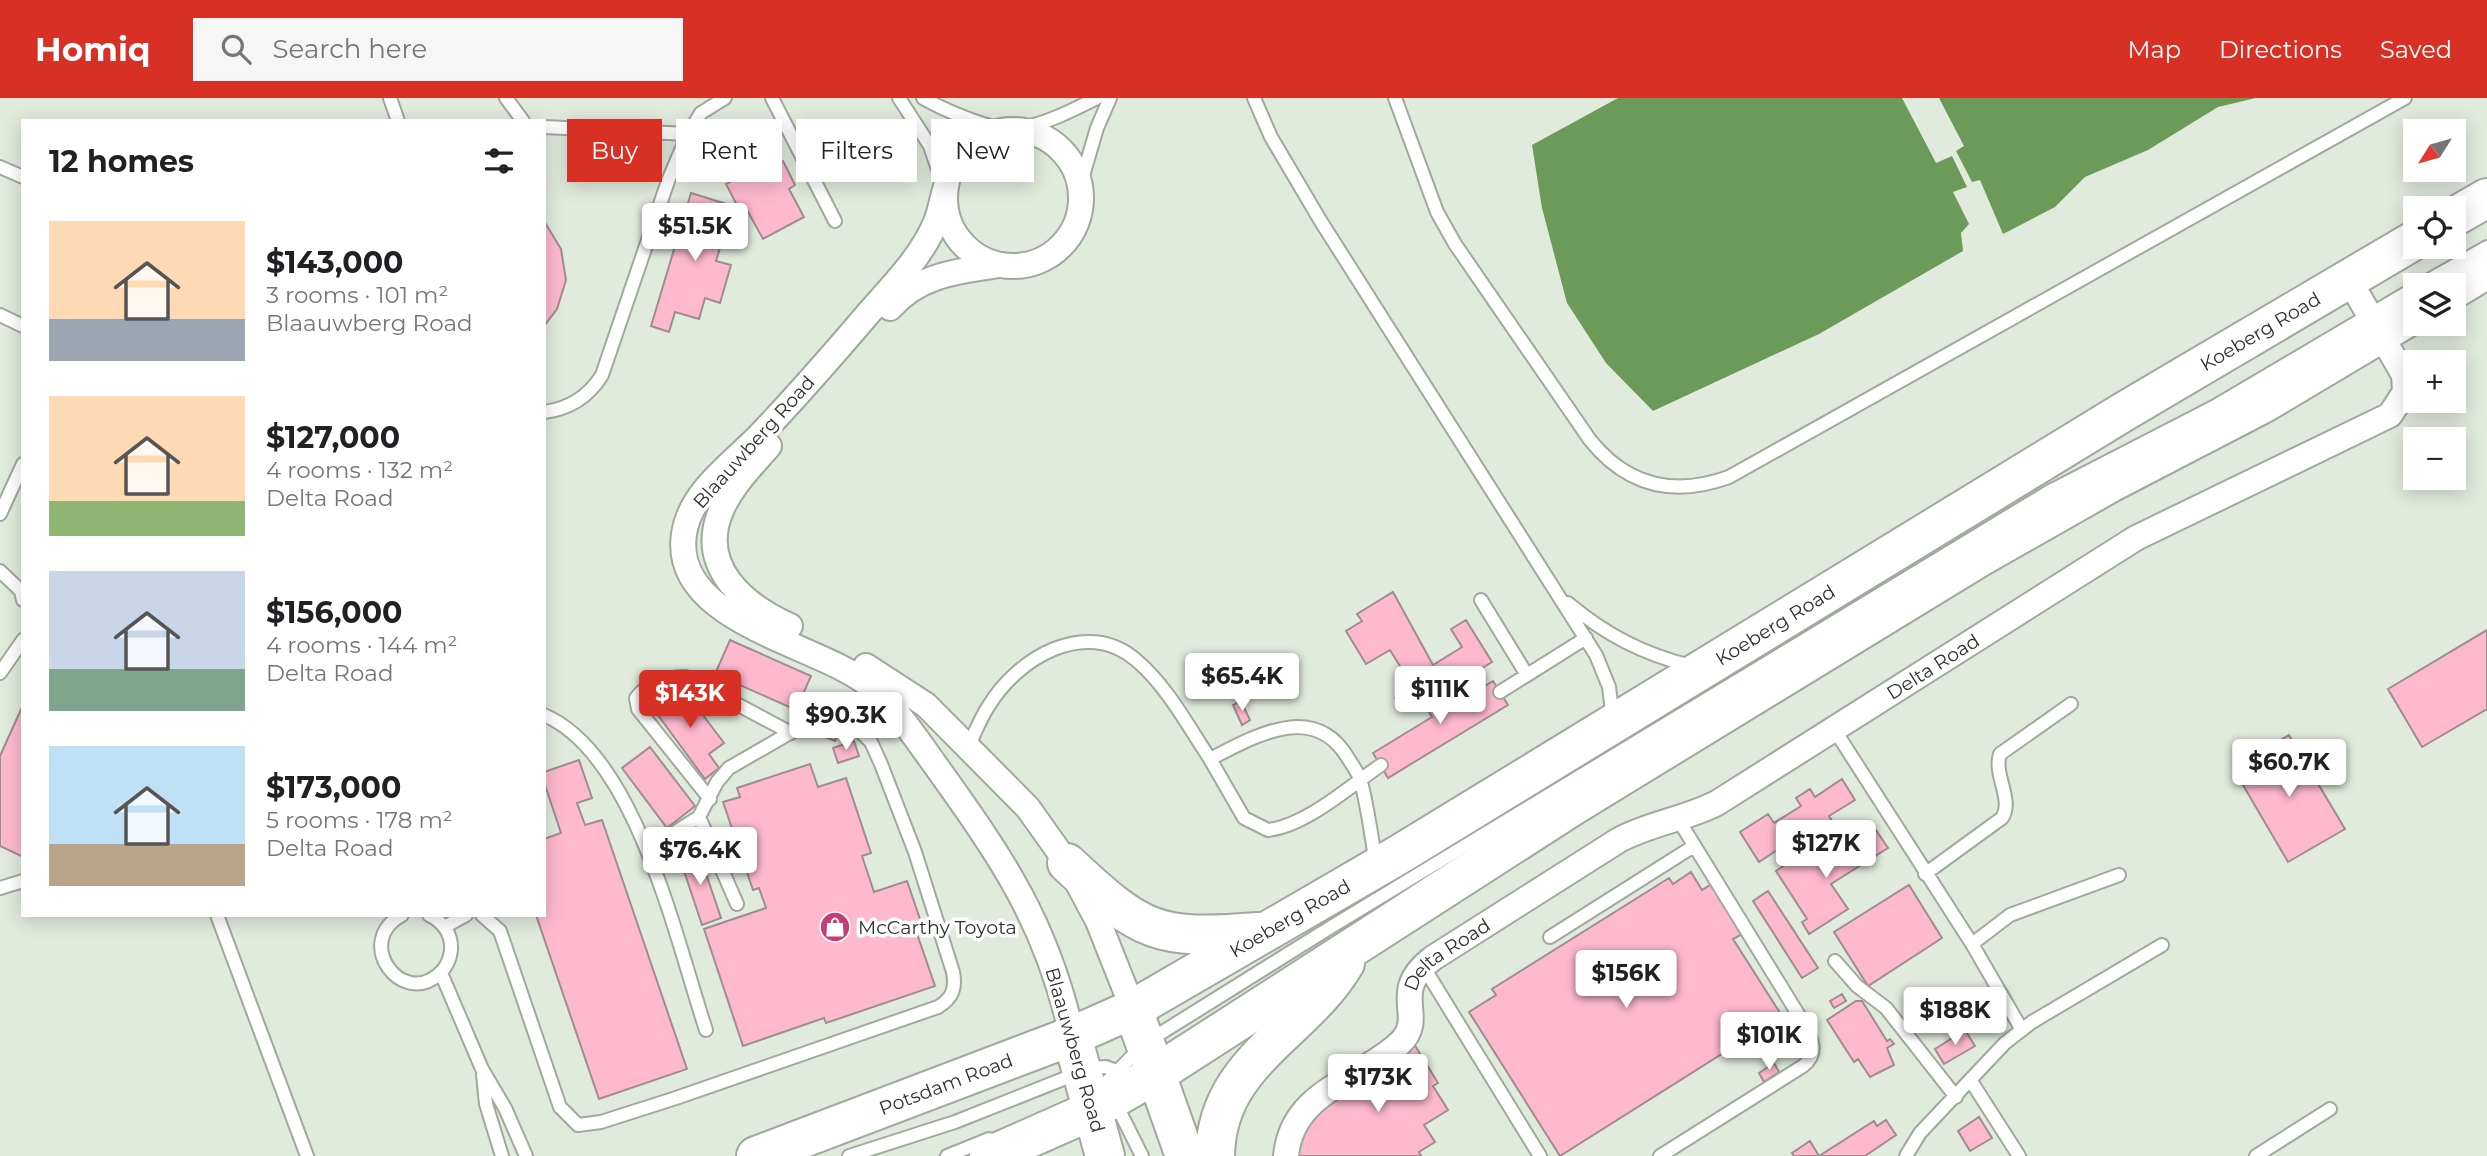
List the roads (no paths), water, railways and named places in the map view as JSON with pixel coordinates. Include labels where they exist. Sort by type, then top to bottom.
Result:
[{"type":"main road","points":[[2466,210],[2487,198]]},
{"type":"main road","name":"Koeberg Road","points":[[1111,1076],[1266,932],[1700,668],[2403,247]]},
{"type":"main road","points":[[2466,282],[2487,269]]},
{"type":"main road","points":[[994,1146],[1111,1076],[1356,943],[1978,558],[2110,483],[2264,403],[2376,324],[2403,316]]},
{"type":"main road","points":[[1067,863],[1119,909],[1150,927],[1184,935],[1266,932]]},
{"type":"main road","points":[[1215,1156],[1221,1115],[1233,1088],[1252,1063],[1329,987],[1356,943]]},
{"type":"main road","name":"Potsdam Road","points":[[756,1156],[1111,1076]]},
{"type":"main road","name":"Blaauwberg Road","points":[[1105,1156],[1111,1076]]},
{"type":"main road","name":"Blaauwberg Road","points":[[1111,1076],[1185,1156]]},
{"type":"street","points":[[947,182],[945,190],[949,224],[958,239],[984,260],[1000,265],[1029,265],[1043,260],[1061,246],[1074,229],[1079,215],[1080,186],[1068,157],[1044,137],[1034,135]]},
{"type":"street","name":"Blaauwberg Road","points":[[945,190],[936,221],[903,275],[810,381],[691,508],[683,536],[689,571],[696,585],[710,601],[738,619],[841,668],[881,696],[992,845],[1017,885],[1062,993],[1111,1076]]},
{"type":"street","name":"Blaauwberg Road","points":[[1000,265],[945,273],[919,284],[898,299],[736,485],[721,511],[716,531],[719,563],[724,576],[744,600],[768,616],[867,667],[926,705],[1028,808],[1067,863],[1098,921],[1111,1076]]},
{"type":"street","name":"Delta Road","points":[[1286,1156],[1292,1134],[1310,1103],[1337,1082],[1399,1044],[1409,1028],[1410,985],[1423,966],[1619,840],[1651,825],[1717,803],[2136,538],[2390,415],[2403,399],[2406,384],[2397,359],[2348,278]]},
{"type":"street","points":[[689,571],[719,563]]},
{"type":"lane","points":[[390,98],[397,119]]},
{"type":"lane","points":[[506,98],[522,119]]},
{"type":"lane","points":[[697,119],[701,113],[725,98]]},
{"type":"lane","points":[[772,98],[835,221]]},
{"type":"lane","points":[[899,98],[930,146],[945,190]]},
{"type":"lane","points":[[923,98],[972,119]]},
{"type":"lane","points":[[1034,124],[1062,116],[1097,98]]},
{"type":"lane","points":[[1080,186],[1097,128],[1110,98]]},
{"type":"lane","points":[[1254,98],[1271,137],[1320,220],[1586,638],[1609,687],[1613,722]]},
{"type":"lane","points":[[1395,98],[1437,212],[1455,244],[1590,440],[1605,460],[1623,473],[1671,487],[1691,487],[1729,477],[2405,98]]},
{"type":"lane","points":[[546,127],[676,133]]},
{"type":"lane","points":[[546,412],[559,410],[574,402],[592,390],[602,375],[676,162]]},
{"type":"lane","points":[[0,167],[21,176]]},
{"type":"lane","points":[[2441,273],[2487,247]]},
{"type":"lane","points":[[849,1156],[1111,1076],[1320,933],[2050,491],[2376,324],[2403,299]]},
{"type":"lane","points":[[0,315],[21,325]]},
{"type":"lane","points":[[0,514],[21,468]]},
{"type":"lane","points":[[0,572],[21,591]]},
{"type":"lane","points":[[1560,596],[1624,643],[1650,655],[1700,668]]},
{"type":"lane","points":[[1481,600],[1527,675]]},
{"type":"lane","points":[[1500,692],[1586,638]]},
{"type":"lane","points":[[969,746],[988,706],[1021,671],[1049,652],[1084,640],[1118,648],[1147,671],[1210,759],[1244,818],[1268,830],[1298,821],[1381,765]]},
{"type":"lane","points":[[0,673],[21,643]]},
{"type":"lane","points":[[710,799],[638,709],[636,698],[640,692],[675,676],[686,677],[791,733]]},
{"type":"lane","points":[[1926,874],[2002,818],[2007,807],[1997,774],[2000,754],[2071,704]]},
{"type":"lane","points":[[546,716],[564,724],[593,750],[619,791],[647,850],[706,1030]]},
{"type":"lane","points":[[484,917],[500,931],[560,1107],[578,1125],[594,1124],[663,1102],[938,1007],[951,995],[955,986],[953,972],[915,852],[870,742],[850,722],[830,717],[791,733],[729,768],[699,817],[647,850]]},
{"type":"lane","points":[[1210,759],[1261,735],[1297,726],[1324,732],[1341,746],[1361,779],[1377,866]]},
{"type":"lane","points":[[1834,729],[1972,944],[2022,1030]]},
{"type":"lane","points":[[699,817],[737,904]]},
{"type":"lane","points":[[1660,1156],[1803,1066],[1813,1055],[1814,1049],[1806,1027],[1678,818]]},
{"type":"lane","points":[[1550,937],[1694,846]]},
{"type":"lane","points":[[1972,944],[2010,915],[2119,875]]},
{"type":"lane","points":[[0,888],[21,882]]},
{"type":"lane","points":[[218,917],[307,1156]]},
{"type":"lane","points":[[397,919],[385,931],[381,953],[391,972],[411,983],[432,979],[441,973],[451,953],[451,942],[444,927],[432,917]]},
{"type":"lane","points":[[444,927],[462,917]]},
{"type":"lane","points":[[1906,1156],[1920,1133],[2005,1043],[2162,945]]},
{"type":"lane","points":[[1835,961],[1857,986],[1886,1008],[1956,1097]]},
{"type":"lane","points":[[1423,966],[1540,1156]]},
{"type":"lane","points":[[441,973],[482,1069],[505,1108],[526,1156]]},
{"type":"lane","points":[[482,1069],[486,1104],[502,1156]]},
{"type":"lane","points":[[1111,1076],[1142,1156]]},
{"type":"lane","points":[[1971,1082],[2019,1156]]},
{"type":"lane","points":[[2256,1156],[2330,1109]]},
{"type":"lane","points":[[947,1156],[994,1146]]},
{"type":"place","name":"McCarthy Toyota","points":[[835,927]]}]
